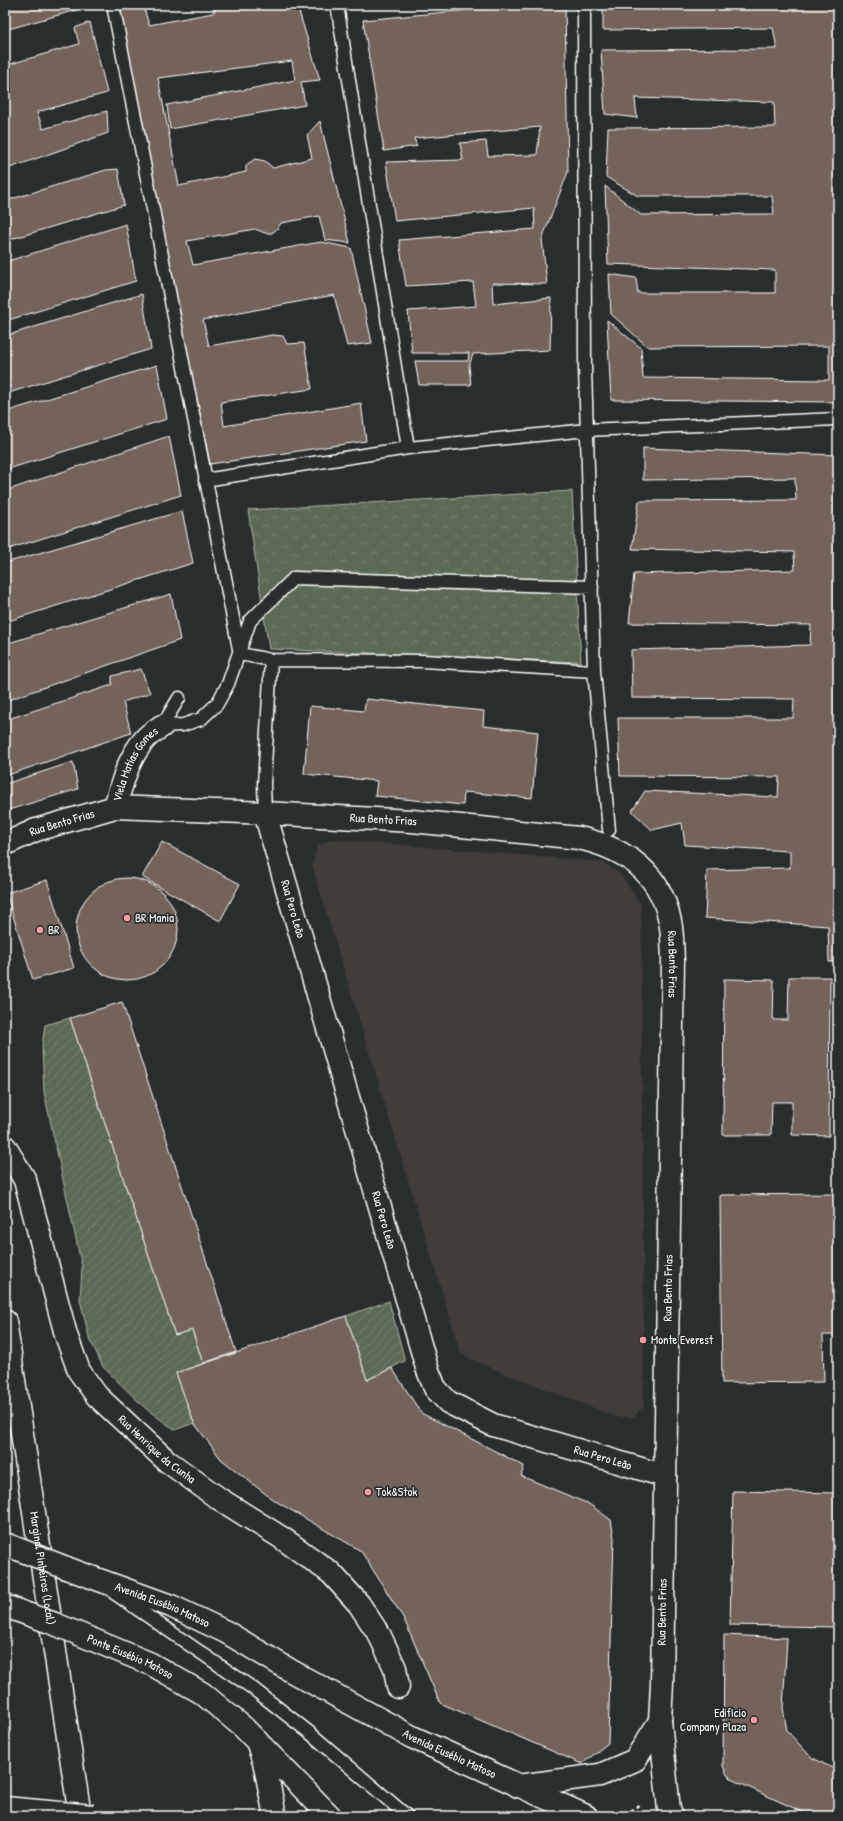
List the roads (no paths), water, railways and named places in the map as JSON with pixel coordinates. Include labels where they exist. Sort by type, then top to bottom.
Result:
[{"type":"main road","name":"Viela Matias Gomes","points":[[115,807],[123,778],[136,752],[145,738],[162,726]]},
{"type":"main road","name":"Rua Bento Frias","points":[[5,844],[36,830],[115,807],[265,813],[412,821],[579,838],[601,843],[625,854],[645,870],[659,891],[669,917],[673,960],[660,1721],[669,1810],[672,1816]]},
{"type":"main road","name":"Rua Pero Leão","points":[[265,813],[434,1388],[448,1402],[493,1425],[665,1476]]},
{"type":"main road","name":"Rua Henrique da Cunha","points":[[5,1147],[25,1180],[66,1335],[80,1371],[97,1396],[167,1461],[218,1498],[282,1538],[332,1573],[359,1604],[380,1636],[395,1668],[398,1687]]},
{"type":"main road","name":"Marginal Pinheiros (Local)","points":[[5,1321],[80,1816]]},
{"type":"main road","points":[[5,1544],[91,1576]]},
{"type":"main road","name":"Avenida Eusébio Matoso","points":[[91,1576],[171,1606],[226,1632],[293,1672],[412,1737],[586,1816]]},
{"type":"main road","name":"Ponte Eusébio Matoso","points":[[5,1606],[55,1624],[151,1664],[202,1693],[250,1734]]},
{"type":"main road","points":[[518,1786],[600,1775],[635,1760],[660,1721]]},
{"type":"main road","points":[[250,1734],[265,1766],[275,1816]]},
{"type":"main road","points":[[250,1734],[330,1816]]},
{"type":"main road","points":[[5,1808],[93,1816]]},
{"type":"lane","points":[[114,5],[240,654]]},
{"type":"lane","points":[[337,5],[408,448]]},
{"type":"lane","points":[[584,5],[585,368],[594,671],[609,830]]},
{"type":"lane","points":[[205,480],[408,448],[587,430],[838,419]]},
{"type":"lane","points":[[162,726],[183,725],[201,719],[217,704],[228,684],[240,654],[250,621],[294,578],[592,587]]},
{"type":"lane","points":[[240,654],[271,660],[423,661],[594,671]]},
{"type":"lane","points":[[265,813],[264,784],[271,660]]},
{"type":"lane","points":[[162,726],[179,698]]},
{"type":"lane","name":"Avenida Eusébio Matoso","points":[[91,1576],[251,1686],[310,1733],[407,1816]]},
{"type":"place","name":"BR Mania","points":[[127,918]]},
{"type":"place","name":"BR","points":[[40,930]]},
{"type":"place","name":"Monte Everest","points":[[643,1340]]},
{"type":"place","name":"Tok&Stok","points":[[368,1492]]},
{"type":"place","name":"Edifício Company Plaza","points":[[754,1720]]}]
